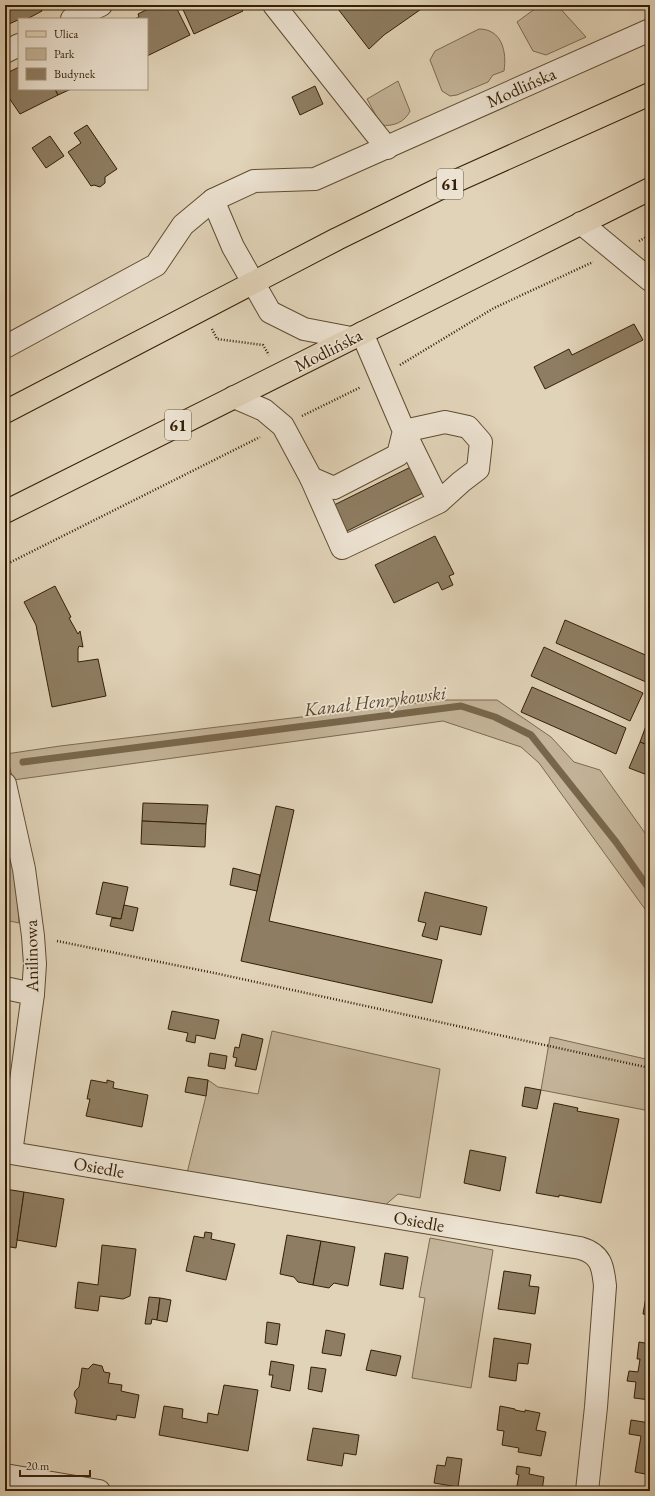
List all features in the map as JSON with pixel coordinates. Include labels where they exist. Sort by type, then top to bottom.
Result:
[{"type":"main road","name":"61","points":[[5,412],[337,239],[447,184],[650,94]]},
{"type":"main road","name":"Modlińska","points":[[5,512],[650,189]]},
{"type":"street","points":[[74,18],[100,5]]},
{"type":"street","points":[[274,5],[387,148]]},
{"type":"street","name":"Modlińska","points":[[5,347],[156,265],[183,225],[212,200],[254,181],[315,179],[650,30]]},
{"type":"street","points":[[5,52],[18,46]]},
{"type":"street","points":[[212,200],[233,247],[270,312],[304,329],[356,336],[381,377],[404,431],[439,502]]},
{"type":"street","points":[[581,223],[650,280]]},
{"type":"street","points":[[234,397],[264,410],[283,426],[311,478],[342,548],[439,502],[478,469],[481,442],[468,427],[445,422],[404,431]]},
{"type":"street","points":[[311,478],[334,488],[398,455],[404,431]]},
{"type":"street","name":"Anilinowa","points":[[5,784],[24,869],[33,936],[35,964],[33,994],[8,1152]]},
{"type":"street","points":[[5,988],[33,994]]},
{"type":"street","name":"Osiedle","points":[[8,1152],[580,1248],[593,1253],[602,1266],[605,1286],[596,1407],[587,1491]]},
{"type":"street","points":[[5,1475],[98,1491]]},
{"type":"path","points":[[5,565],[381,377],[494,308],[650,236]]},
{"type":"path","points":[[212,328],[217,339],[263,345],[270,357]]},
{"type":"path","points":[[33,936],[219,974],[650,1068]]},
{"type":"green space","points":[[540,5],[557,5],[586,37],[546,55],[533,51],[517,22]]},
{"type":"green space","points":[[479,29],[487,30],[498,37],[505,56],[504,71],[493,75],[488,82],[457,95],[450,96],[442,91],[430,60],[435,51]]},
{"type":"green space","points":[[398,81],[410,111],[402,121],[398,123],[381,125],[367,99]]},
{"type":"green space","points":[[442,700],[497,700],[551,737],[574,762],[600,770],[650,840],[650,916],[539,763],[521,747],[443,721],[13,780],[6,754],[60,746]]},
{"type":"green space","points":[[5,833],[16,878],[19,923],[5,920]]},
{"type":"green space","points":[[272,1031],[440,1069],[420,1198],[398,1194],[383,1207],[187,1173],[206,1096],[208,1080],[218,1087],[258,1094]]},
{"type":"green space","points":[[550,1037],[650,1060],[650,1111],[541,1090]]},
{"type":"green space","points":[[430,1238],[493,1250],[471,1388],[412,1378],[425,1298],[419,1297]]},
{"type":"building","points":[[5,5],[48,5],[41,8],[42,11],[29,18],[18,18],[18,20],[9,24],[5,15]]},
{"type":"building","points":[[156,5],[175,5],[190,35],[148,56],[148,18],[136,18],[139,17],[138,14]]},
{"type":"building","points":[[181,5],[238,5],[243,11],[194,34]]},
{"type":"building","points":[[345,5],[427,5],[384,35],[369,49],[338,9]]},
{"type":"building","points":[[5,15],[9,24],[5,26]]},
{"type":"building","points":[[18,68],[18,90],[56,90],[58,95],[20,114],[5,92],[5,78],[9,76],[7,73]]},
{"type":"building","points":[[315,86],[323,104],[300,115],[292,97]]},
{"type":"building","points":[[56,90],[69,90],[58,95]]},
{"type":"building","points":[[87,125],[117,169],[105,177],[105,183],[100,187],[94,185],[91,186],[68,152],[81,143],[74,133]]},
{"type":"building","points":[[50,136],[64,156],[46,168],[32,148]]},
{"type":"building","points":[[634,324],[643,340],[545,389],[534,367],[569,349],[572,355]]},
{"type":"building","points":[[427,459],[439,485],[343,533],[330,507]]},
{"type":"building","points":[[435,536],[454,574],[449,576],[453,585],[442,590],[438,582],[394,603],[375,565]]},
{"type":"building","points":[[55,586],[71,617],[69,618],[78,634],[80,631],[83,647],[79,646],[78,649],[78,662],[98,659],[106,696],[52,707],[36,625],[24,602]]},
{"type":"building","points":[[565,620],[650,657],[650,673],[646,682],[556,643]]},
{"type":"building","points":[[544,647],[643,693],[630,721],[531,676]]},
{"type":"building","points":[[532,687],[626,728],[616,754],[521,712]]},
{"type":"building","points":[[650,715],[650,746],[640,742]]},
{"type":"building","points":[[640,742],[650,746],[650,776],[629,768]]},
{"type":"building","points":[[143,803],[208,805],[206,824],[142,821]]},
{"type":"building","points":[[276,806],[294,810],[269,921],[442,960],[432,1003],[241,961]]},
{"type":"building","points":[[142,821],[206,824],[205,847],[141,844]]},
{"type":"building","points":[[233,868],[260,875],[257,891],[230,885]]},
{"type":"building","points":[[103,882],[128,887],[121,919],[96,914]]},
{"type":"building","points":[[425,892],[487,907],[481,935],[440,926],[437,940],[422,936],[426,923],[418,921]]},
{"type":"building","points":[[124,905],[138,908],[133,931],[110,926],[112,918],[121,919]]},
{"type":"building","points":[[172,1011],[219,1020],[215,1039],[196,1035],[195,1043],[186,1041],[188,1033],[168,1029]]},
{"type":"building","points":[[242,1034],[263,1039],[256,1070],[235,1066],[237,1058],[233,1057],[235,1047],[239,1048]]},
{"type":"building","points":[[210,1053],[227,1056],[225,1069],[208,1066]]},
{"type":"building","points":[[188,1077],[208,1080],[206,1096],[185,1092]]},
{"type":"building","points":[[91,1080],[107,1083],[107,1080],[114,1082],[113,1088],[148,1095],[142,1127],[86,1116],[90,1099],[87,1099]]},
{"type":"building","points":[[525,1087],[541,1090],[537,1109],[522,1106]]},
{"type":"building","points":[[554,1103],[578,1108],[577,1111],[619,1119],[601,1203],[559,1195],[559,1197],[536,1193]]},
{"type":"building","points":[[470,1150],[506,1157],[500,1191],[464,1183]]},
{"type":"building","points":[[5,1189],[24,1192],[16,1248],[5,1246]]},
{"type":"building","points":[[24,1192],[64,1199],[56,1247],[17,1240]]},
{"type":"building","points":[[205,1232],[212,1233],[211,1239],[235,1244],[226,1280],[186,1271],[194,1236],[204,1238]]},
{"type":"building","points":[[287,1235],[321,1241],[313,1285],[298,1282],[294,1277],[280,1274]]},
{"type":"building","points":[[321,1241],[355,1247],[348,1286],[334,1283],[329,1288],[313,1285]]},
{"type":"building","points":[[102,1245],[136,1249],[130,1296],[123,1299],[100,1296],[98,1311],[75,1308],[78,1282],[98,1285]]},
{"type":"building","points":[[385,1253],[408,1257],[403,1289],[380,1285]]},
{"type":"building","points":[[504,1271],[531,1275],[529,1286],[539,1287],[535,1314],[498,1309]]},
{"type":"building","points":[[650,1292],[650,1315],[643,1314],[646,1297],[649,1297]]},
{"type":"building","points":[[149,1297],[160,1298],[157,1320],[152,1319],[151,1324],[145,1324]]},
{"type":"building","points":[[160,1298],[171,1300],[167,1322],[157,1320]]},
{"type":"building","points":[[267,1322],[280,1324],[277,1345],[265,1343]]},
{"type":"building","points":[[326,1330],[345,1334],[341,1356],[322,1353]]},
{"type":"building","points":[[494,1338],[531,1344],[528,1364],[518,1363],[516,1381],[489,1377]]},
{"type":"building","points":[[639,1342],[650,1344],[650,1400],[634,1398],[636,1382],[627,1381],[629,1371],[638,1372],[640,1359],[637,1359]]},
{"type":"building","points":[[371,1350],[401,1356],[396,1376],[366,1370]]},
{"type":"building","points":[[271,1361],[294,1365],[290,1391],[271,1387],[273,1375],[269,1375]]},
{"type":"building","points":[[93,1364],[102,1366],[104,1372],[110,1373],[108,1383],[122,1385],[121,1391],[139,1395],[135,1418],[117,1415],[116,1420],[75,1413],[77,1401],[74,1395],[75,1391],[79,1387],[82,1368],[88,1369]]},
{"type":"building","points":[[311,1367],[326,1369],[322,1392],[308,1389]]},
{"type":"building","points":[[224,1385],[258,1390],[248,1451],[159,1435],[164,1406],[183,1409],[182,1418],[207,1423],[208,1413],[218,1415]]},
{"type":"building","points":[[500,1406],[525,1412],[525,1410],[540,1413],[536,1430],[546,1432],[541,1456],[518,1452],[519,1448],[502,1445],[504,1431],[497,1430]]},
{"type":"building","points":[[631,1420],[650,1423],[650,1475],[635,1472],[641,1436],[629,1434]]},
{"type":"building","points":[[313,1428],[359,1435],[356,1455],[344,1453],[342,1466],[307,1460]]},
{"type":"building","points":[[447,1457],[462,1459],[458,1487],[434,1483],[437,1465],[445,1466]]},
{"type":"building","points":[[517,1466],[530,1468],[529,1474],[544,1477],[542,1491],[516,1491],[519,1475],[516,1474]]},
{"type":"waterway","name":"Kanał Henrykowski","points":[[23,762],[461,706],[495,717],[531,735],[616,842],[650,890]]}]
